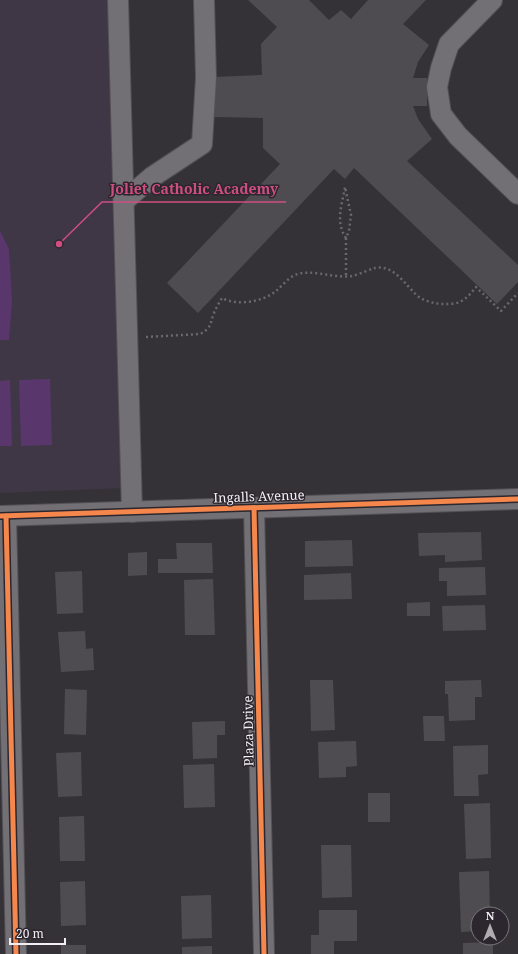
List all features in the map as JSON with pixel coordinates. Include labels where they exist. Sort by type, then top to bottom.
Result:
[{"type":"street","points":[[118,0],[132,512]]},
{"type":"street","points":[[124,201],[152,178],[202,144],[206,78],[204,0]]},
{"type":"street","points":[[492,0],[449,44],[441,68],[437,87],[441,114],[458,136],[518,194]]},
{"type":"street","name":"Ingalls Avenue","points":[[3,516],[518,499]]},
{"type":"street","name":"Plaza Drive","points":[[254,508],[264,954]]},
{"type":"street","points":[[3,516],[16,954]]},
{"type":"path","points":[[346,238],[342,232],[340,215],[345,187],[351,215],[349,231],[346,238],[346,276]]},
{"type":"path","points":[[145,337],[200,334],[207,330],[212,323],[214,314],[222,298],[229,302],[263,299],[275,292],[295,275],[307,272],[326,276],[352,276],[376,268],[385,268],[393,272],[419,297],[430,303],[453,304],[462,300],[476,288],[501,311],[518,293]]},
{"type":"shaded area","points":[[0,0],[111,0],[125,488],[0,493]]},
{"type":"shaded area","points":[[0,231],[9,249],[12,301],[9,340],[0,340]]},
{"type":"shaded area","points":[[50,379],[52,445],[21,446],[19,380]]},
{"type":"shaded area","points":[[10,380],[12,446],[0,446],[0,381]]},
{"type":"building","points":[[248,0],[309,0],[329,20],[341,10],[351,19],[368,0],[426,0],[403,24],[429,45],[418,62],[413,78],[427,78],[427,106],[413,106],[418,119],[432,139],[407,161],[518,265],[518,282],[497,304],[354,168],[345,179],[334,169],[198,313],[167,283],[280,164],[263,148],[263,118],[215,117],[213,77],[262,75],[261,44],[277,27]]},
{"type":"building","points":[[481,532],[482,560],[445,562],[445,555],[419,556],[418,533]]},
{"type":"building","points":[[352,540],[353,566],[305,567],[305,541]]},
{"type":"building","points":[[176,543],[212,543],[213,573],[158,573],[158,559],[177,559]]},
{"type":"building","points":[[147,552],[147,575],[128,576],[128,553]]},
{"type":"building","points":[[485,567],[486,595],[447,596],[447,581],[439,581],[439,568]]},
{"type":"building","points":[[82,571],[83,613],[57,614],[55,572]]},
{"type":"building","points":[[351,573],[352,599],[304,600],[304,575]]},
{"type":"building","points":[[213,579],[215,635],[185,635],[184,580]]},
{"type":"building","points":[[430,602],[430,616],[407,616],[407,603]]},
{"type":"building","points":[[485,605],[486,630],[443,631],[442,606]]},
{"type":"building","points":[[85,631],[86,649],[93,648],[94,670],[61,672],[58,632]]},
{"type":"building","points":[[310,680],[333,680],[335,730],[311,731]]},
{"type":"building","points":[[481,680],[482,697],[475,697],[475,720],[449,721],[448,694],[445,694],[445,681]]},
{"type":"building","points":[[65,689],[87,690],[86,735],[64,734]]},
{"type":"building","points":[[423,716],[444,716],[445,741],[424,741]]},
{"type":"building","points":[[225,721],[225,735],[217,735],[217,758],[193,759],[192,722]]},
{"type":"building","points":[[356,741],[357,766],[346,767],[346,777],[319,778],[318,742]]},
{"type":"building","points":[[488,745],[488,774],[478,775],[479,796],[454,796],[453,746]]},
{"type":"building","points":[[81,752],[82,796],[58,797],[56,753]]},
{"type":"building","points":[[214,764],[215,807],[184,808],[183,765]]},
{"type":"building","points":[[368,793],[390,793],[390,822],[368,822]]},
{"type":"building","points":[[490,803],[491,858],[466,859],[464,804]]},
{"type":"building","points":[[84,816],[85,861],[60,861],[59,817]]},
{"type":"building","points":[[321,845],[351,845],[352,897],[322,898]]},
{"type":"building","points":[[489,871],[490,906],[470,906],[470,931],[461,932],[459,872]]},
{"type":"building","points":[[85,881],[86,925],[61,926],[60,882]]},
{"type":"building","points":[[211,895],[212,938],[182,939],[181,896]]},
{"type":"building","points":[[319,910],[357,910],[357,941],[334,941],[334,954],[311,954],[311,935],[319,935]]},
{"type":"building","points":[[463,943],[470,943],[470,946],[493,946],[493,954],[463,954]]},
{"type":"building","points":[[61,945],[86,945],[86,954],[61,954]]},
{"type":"building","points":[[212,946],[212,954],[182,954],[182,947]]},
{"type":"cycle path","points":[[0,516],[518,499]]},
{"type":"cycle path","points":[[254,508],[264,954]]},
{"type":"cycle path","points":[[6,516],[16,954]]},
{"type":"place","name":"Joliet Catholic Academy","points":[[59,244]]}]
